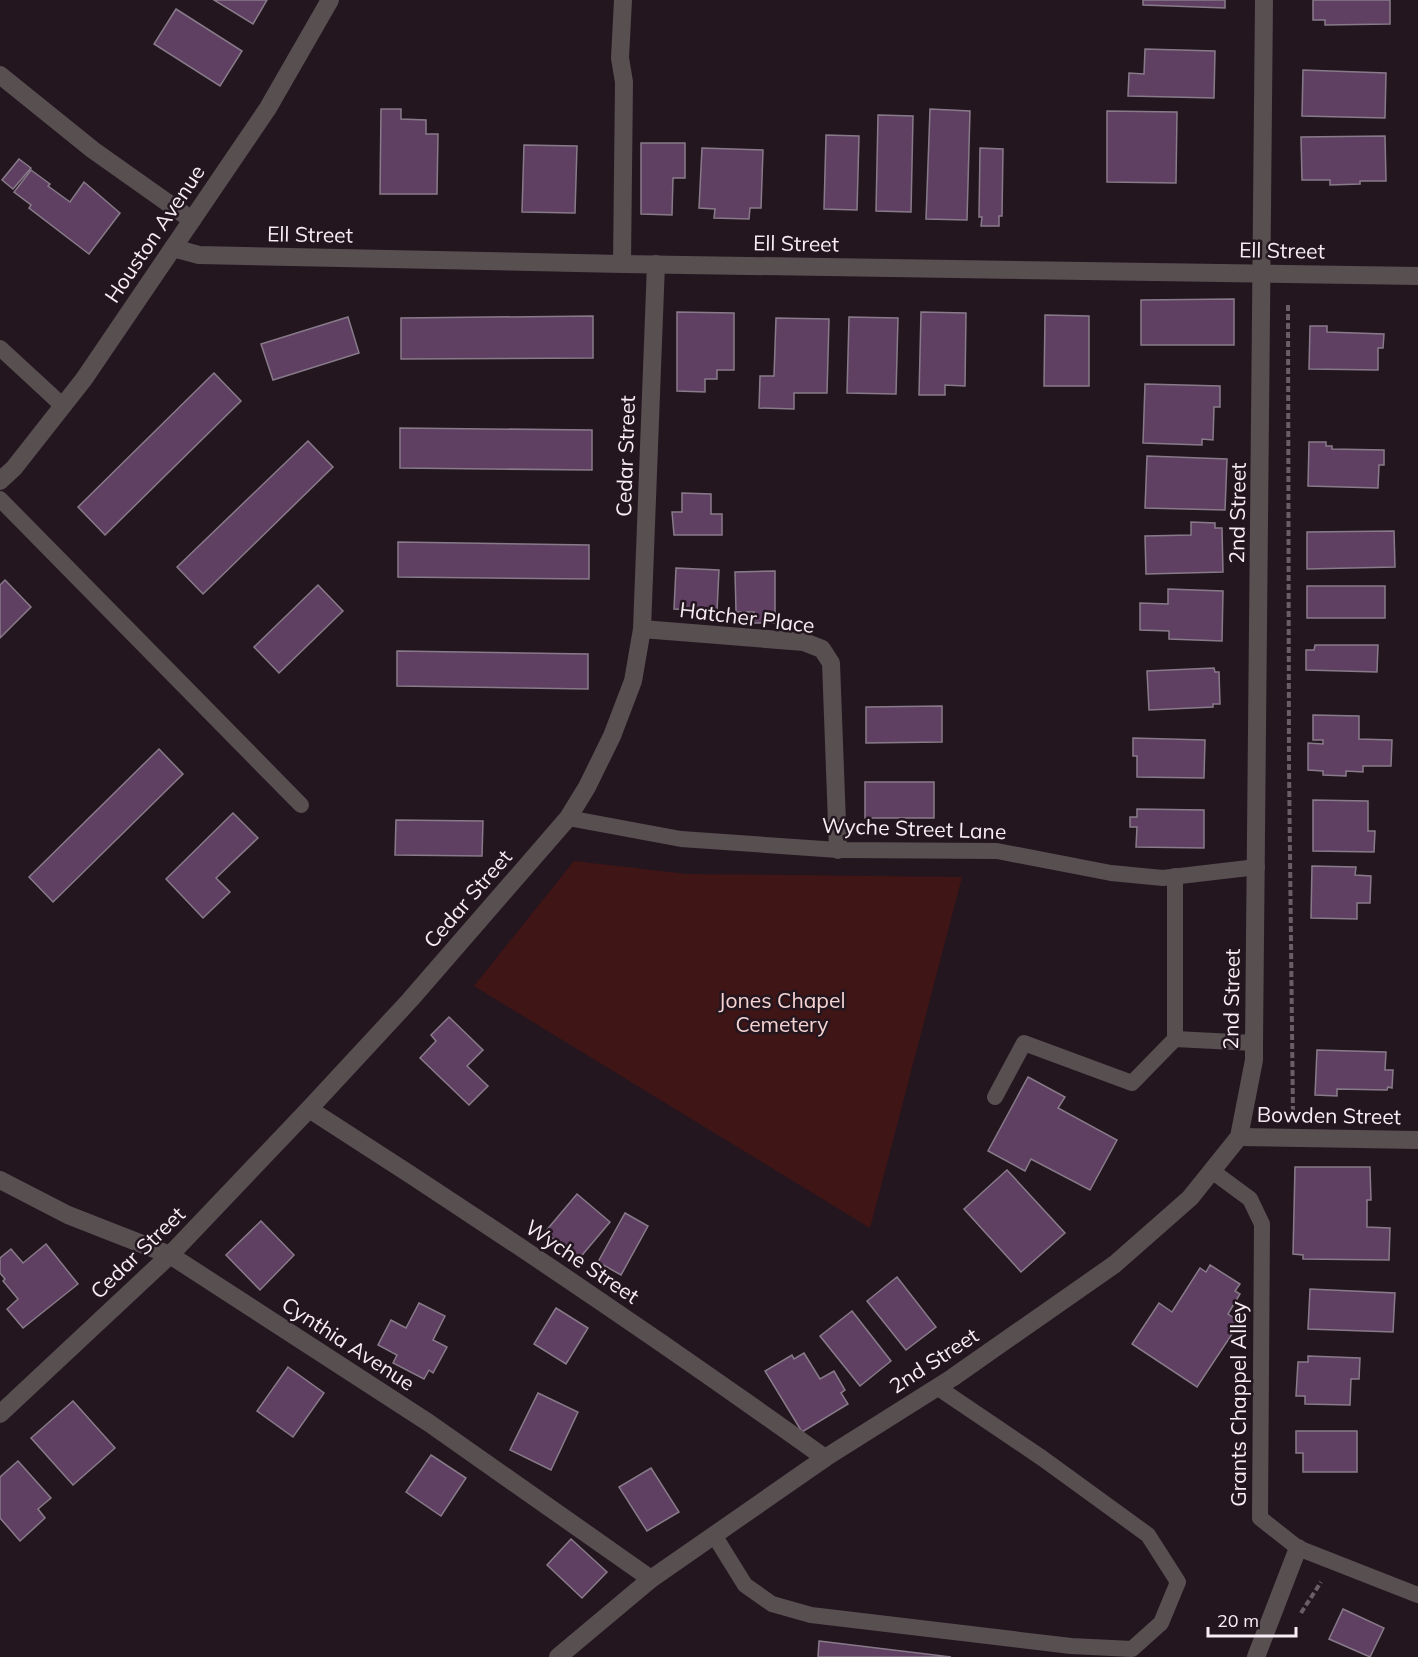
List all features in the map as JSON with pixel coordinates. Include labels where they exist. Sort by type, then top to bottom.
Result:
[{"type":"street","name":"Houston Avenue","points":[[0,481],[14,468],[84,379],[268,108],[330,0]]},
{"type":"street","points":[[622,264],[624,82],[620,58],[623,0]]},
{"type":"street","name":"2nd Street","points":[[558,1657],[651,1579],[825,1458],[937,1387],[1115,1264],[1190,1198],[1239,1137],[1254,1059],[1264,0]]},
{"type":"street","points":[[0,75],[93,150],[192,220]]},
{"type":"street","name":"Ell Street","points":[[173,248],[199,255],[1418,276]]},
{"type":"street","name":"Cedar Street","points":[[0,1414],[170,1256],[309,1109],[410,1000],[568,818],[587,787],[612,736],[633,681],[642,629],[656,264]]},
{"type":"street","name":"Hatcher Place","points":[[642,629],[804,642],[822,649],[831,663],[838,850]]},
{"type":"street","name":"Wyche Street","points":[[309,1109],[460,1206],[715,1379],[825,1458]]},
{"type":"street","name":"Bowden Street","points":[[1239,1137],[1418,1140]]},
{"type":"street","name":"Cynthia Avenue","points":[[0,1180],[68,1215],[170,1256],[429,1423],[651,1579]]},
{"type":"street","points":[[1256,1657],[1298,1548]]},
{"type":"lane","points":[[0,348],[63,406]]},
{"type":"lane","points":[[0,499],[301,805]]},
{"type":"lane","name":"Wyche Street Lane","points":[[568,818],[681,839],[838,850],[998,851],[1111,873],[1163,878],[1257,867]]},
{"type":"lane","points":[[995,1096],[1024,1043],[1132,1083],[1175,1039],[1175,876]]},
{"type":"lane","points":[[1175,1039],[1254,1043]]},
{"type":"lane","name":"Grants Chappel Alley","points":[[1212,1171],[1250,1199],[1262,1224],[1260,1518],[1298,1548],[1418,1595]]},
{"type":"lane","points":[[714,1535],[745,1585],[772,1604],[811,1615],[1071,1646],[1132,1649],[1161,1623],[1178,1582],[1148,1535],[1042,1458],[937,1387]]},
{"type":"path","points":[[1288,274],[1289,766],[1294,1138]]},
{"type":"path","points":[[1298,1617],[1323,1578]]},
{"type":"green space","name":"Jones Chapel Cemetery","points":[[574,861],[687,874],[962,877],[870,1228],[474,986]]},
{"type":"building","points":[[214,0],[267,0],[253,24]]},
{"type":"building","points":[[1143,0],[1225,0],[1225,8],[1143,5]]},
{"type":"building","points":[[1313,0],[1390,0],[1390,24],[1325,25],[1325,20],[1313,20]]},
{"type":"building","points":[[176,9],[242,51],[220,86],[154,44]]},
{"type":"building","points":[[1145,49],[1215,51],[1214,98],[1128,96],[1129,73],[1144,74]]},
{"type":"building","points":[[1303,70],[1386,73],[1385,118],[1302,116]]},
{"type":"building","points":[[381,109],[401,109],[401,119],[426,120],[426,134],[438,134],[437,194],[380,194]]},
{"type":"building","points":[[930,109],[970,111],[967,220],[926,219]]},
{"type":"building","points":[[1107,111],[1177,112],[1176,183],[1107,182]]},
{"type":"building","points":[[878,115],[913,116],[911,212],[876,211]]},
{"type":"building","points":[[826,135],[859,136],[857,210],[824,209]]},
{"type":"building","points":[[1385,136],[1386,181],[1360,181],[1360,184],[1330,185],[1330,180],[1302,180],[1301,137]]},
{"type":"building","points":[[641,143],[685,143],[685,178],[673,178],[672,215],[641,214]]},
{"type":"building","points":[[524,145],[577,146],[575,213],[522,212]]},
{"type":"building","points":[[702,148],[763,150],[761,208],[750,208],[749,219],[714,218],[715,209],[699,208]]},
{"type":"building","points":[[980,148],[1003,149],[1002,216],[999,216],[999,226],[981,226],[982,217],[979,217]]},
{"type":"building","points":[[19,159],[31,168],[13,189],[2,180]]},
{"type":"building","points":[[31,170],[70,202],[84,182],[120,213],[89,254],[29,208],[31,205],[14,192]]},
{"type":"building","points":[[1234,299],[1234,345],[1141,345],[1141,300]]},
{"type":"building","points":[[677,312],[734,313],[734,370],[717,370],[717,379],[705,379],[705,392],[677,391]]},
{"type":"building","points":[[921,312],[966,313],[965,386],[945,385],[945,395],[919,395]]},
{"type":"building","points":[[1045,315],[1089,316],[1089,386],[1044,386]]},
{"type":"building","points":[[593,316],[593,358],[401,359],[401,318]]},
{"type":"building","points":[[348,317],[359,353],[273,380],[261,344]]},
{"type":"building","points":[[849,317],[898,318],[896,394],[847,393]]},
{"type":"building","points":[[776,318],[829,319],[827,393],[794,393],[794,409],[759,408],[760,376],[774,376]]},
{"type":"building","points":[[1310,326],[1327,326],[1327,332],[1384,334],[1383,348],[1378,348],[1378,370],[1309,369]]},
{"type":"building","points":[[214,373],[241,401],[105,535],[78,507]]},
{"type":"building","points":[[1145,384],[1220,386],[1220,407],[1214,407],[1213,440],[1202,439],[1202,445],[1143,443]]},
{"type":"building","points":[[400,428],[592,430],[592,470],[400,468]]},
{"type":"building","points":[[308,441],[333,467],[203,594],[177,567]]},
{"type":"building","points":[[1309,442],[1326,442],[1326,446],[1332,446],[1332,449],[1384,450],[1384,465],[1379,465],[1378,488],[1308,486]]},
{"type":"building","points":[[1147,456],[1227,459],[1225,510],[1145,508]]},
{"type":"building","points":[[682,493],[711,494],[711,514],[722,514],[722,535],[674,535],[672,512],[682,512]]},
{"type":"building","points":[[1191,522],[1215,523],[1215,528],[1222,528],[1223,572],[1146,574],[1145,536],[1191,535]]},
{"type":"building","points":[[1394,531],[1395,567],[1307,569],[1307,532]]},
{"type":"building","points":[[398,542],[589,545],[589,579],[398,577]]},
{"type":"building","points":[[676,568],[719,570],[717,611],[674,609]]},
{"type":"building","points":[[775,571],[775,623],[754,623],[754,612],[736,612],[735,572]]},
{"type":"building","points":[[5,580],[31,607],[0,638],[0,585]]},
{"type":"building","points":[[318,585],[343,611],[279,673],[254,647]]},
{"type":"building","points":[[1307,586],[1385,586],[1385,618],[1307,618]]},
{"type":"building","points":[[1168,589],[1223,591],[1222,641],[1169,639],[1169,631],[1140,630],[1140,603],[1168,604]]},
{"type":"building","points":[[1315,645],[1378,645],[1377,672],[1306,670],[1306,650],[1314,650]]},
{"type":"building","points":[[397,651],[588,654],[588,689],[397,686]]},
{"type":"building","points":[[1214,668],[1215,672],[1219,672],[1220,704],[1213,704],[1213,707],[1149,710],[1147,671]]},
{"type":"building","points":[[942,706],[942,742],[866,743],[866,707]]},
{"type":"building","points":[[1313,715],[1359,716],[1359,739],[1392,740],[1391,766],[1363,766],[1363,772],[1346,771],[1346,776],[1323,775],[1323,771],[1308,770],[1308,743],[1323,744],[1323,740],[1313,740]]},
{"type":"building","points":[[1133,738],[1205,740],[1204,778],[1137,777],[1137,756],[1133,756]]},
{"type":"building","points":[[159,749],[183,774],[53,902],[29,877]]},
{"type":"building","points":[[865,782],[934,782],[934,818],[865,818]]},
{"type":"building","points":[[1313,800],[1368,801],[1368,831],[1375,831],[1374,852],[1313,851]]},
{"type":"building","points":[[1137,809],[1204,810],[1204,848],[1136,847],[1137,827],[1130,827],[1130,817],[1137,817]]},
{"type":"building","points":[[233,813],[258,838],[216,878],[230,892],[203,918],[166,879]]},
{"type":"building","points":[[396,820],[483,821],[482,856],[395,855]]},
{"type":"building","points":[[1312,866],[1356,867],[1355,875],[1371,876],[1370,903],[1357,903],[1357,919],[1311,918]]},
{"type":"building","points":[[449,1017],[483,1050],[467,1066],[488,1086],[469,1105],[420,1058],[436,1041],[431,1035]]},
{"type":"building","points":[[1317,1050],[1386,1052],[1385,1070],[1393,1070],[1392,1088],[1388,1087],[1387,1090],[1337,1089],[1337,1096],[1315,1095]]},
{"type":"building","points":[[1028,1077],[1065,1097],[1058,1108],[1117,1140],[1090,1190],[1031,1159],[1025,1171],[988,1151]]},
{"type":"building","points":[[1295,1167],[1370,1167],[1371,1200],[1367,1200],[1367,1227],[1390,1228],[1389,1260],[1303,1259],[1303,1255],[1293,1254]]},
{"type":"building","points":[[1007,1170],[1065,1233],[1021,1272],[964,1209]]},
{"type":"building","points":[[577,1194],[610,1222],[578,1260],[545,1232]]},
{"type":"building","points":[[625,1213],[648,1226],[621,1275],[598,1262]]},
{"type":"building","points":[[261,1221],[294,1255],[260,1290],[226,1255]]},
{"type":"building","points":[[46,1244],[78,1284],[23,1328],[7,1309],[18,1299],[3,1281],[5,1279],[0,1273],[0,1258],[11,1249],[23,1263]]},
{"type":"building","points":[[1210,1265],[1240,1284],[1235,1291],[1240,1294],[1228,1314],[1240,1322],[1197,1387],[1132,1344],[1159,1303],[1172,1312],[1200,1268],[1206,1272]]},
{"type":"building","points":[[897,1277],[936,1327],[906,1350],[867,1301]]},
{"type":"building","points":[[1310,1289],[1395,1293],[1393,1332],[1308,1329]]},
{"type":"building","points":[[419,1303],[445,1316],[433,1340],[447,1347],[433,1373],[429,1370],[424,1379],[393,1363],[397,1355],[378,1345],[391,1320],[406,1328]]},
{"type":"building","points":[[556,1308],[588,1328],[566,1364],[534,1344]]},
{"type":"building","points":[[852,1311],[891,1361],[860,1386],[820,1336]]},
{"type":"building","points":[[804,1353],[820,1379],[834,1371],[845,1390],[841,1393],[848,1404],[802,1432],[765,1371],[792,1355],[794,1359]]},
{"type":"building","points":[[1308,1356],[1360,1358],[1359,1379],[1351,1379],[1350,1405],[1305,1404],[1305,1396],[1296,1396],[1298,1362],[1308,1362]]},
{"type":"building","points":[[288,1367],[324,1393],[293,1437],[257,1411]]},
{"type":"building","points":[[538,1393],[578,1412],[551,1470],[510,1450]]},
{"type":"building","points":[[73,1401],[115,1448],[73,1485],[31,1438]]},
{"type":"building","points":[[1296,1431],[1357,1431],[1357,1472],[1303,1472],[1303,1453],[1296,1453]]},
{"type":"building","points":[[431,1455],[466,1478],[441,1516],[406,1492]]},
{"type":"building","points":[[18,1461],[51,1498],[38,1509],[45,1518],[20,1541],[0,1518],[0,1477]]},
{"type":"building","points":[[651,1468],[679,1512],[647,1531],[619,1487]]},
{"type":"building","points":[[571,1539],[607,1572],[582,1598],[547,1565]]},
{"type":"building","points":[[1343,1609],[1384,1628],[1370,1657],[1329,1639]]},
{"type":"building","points":[[819,1641],[951,1657],[818,1657]]}]
